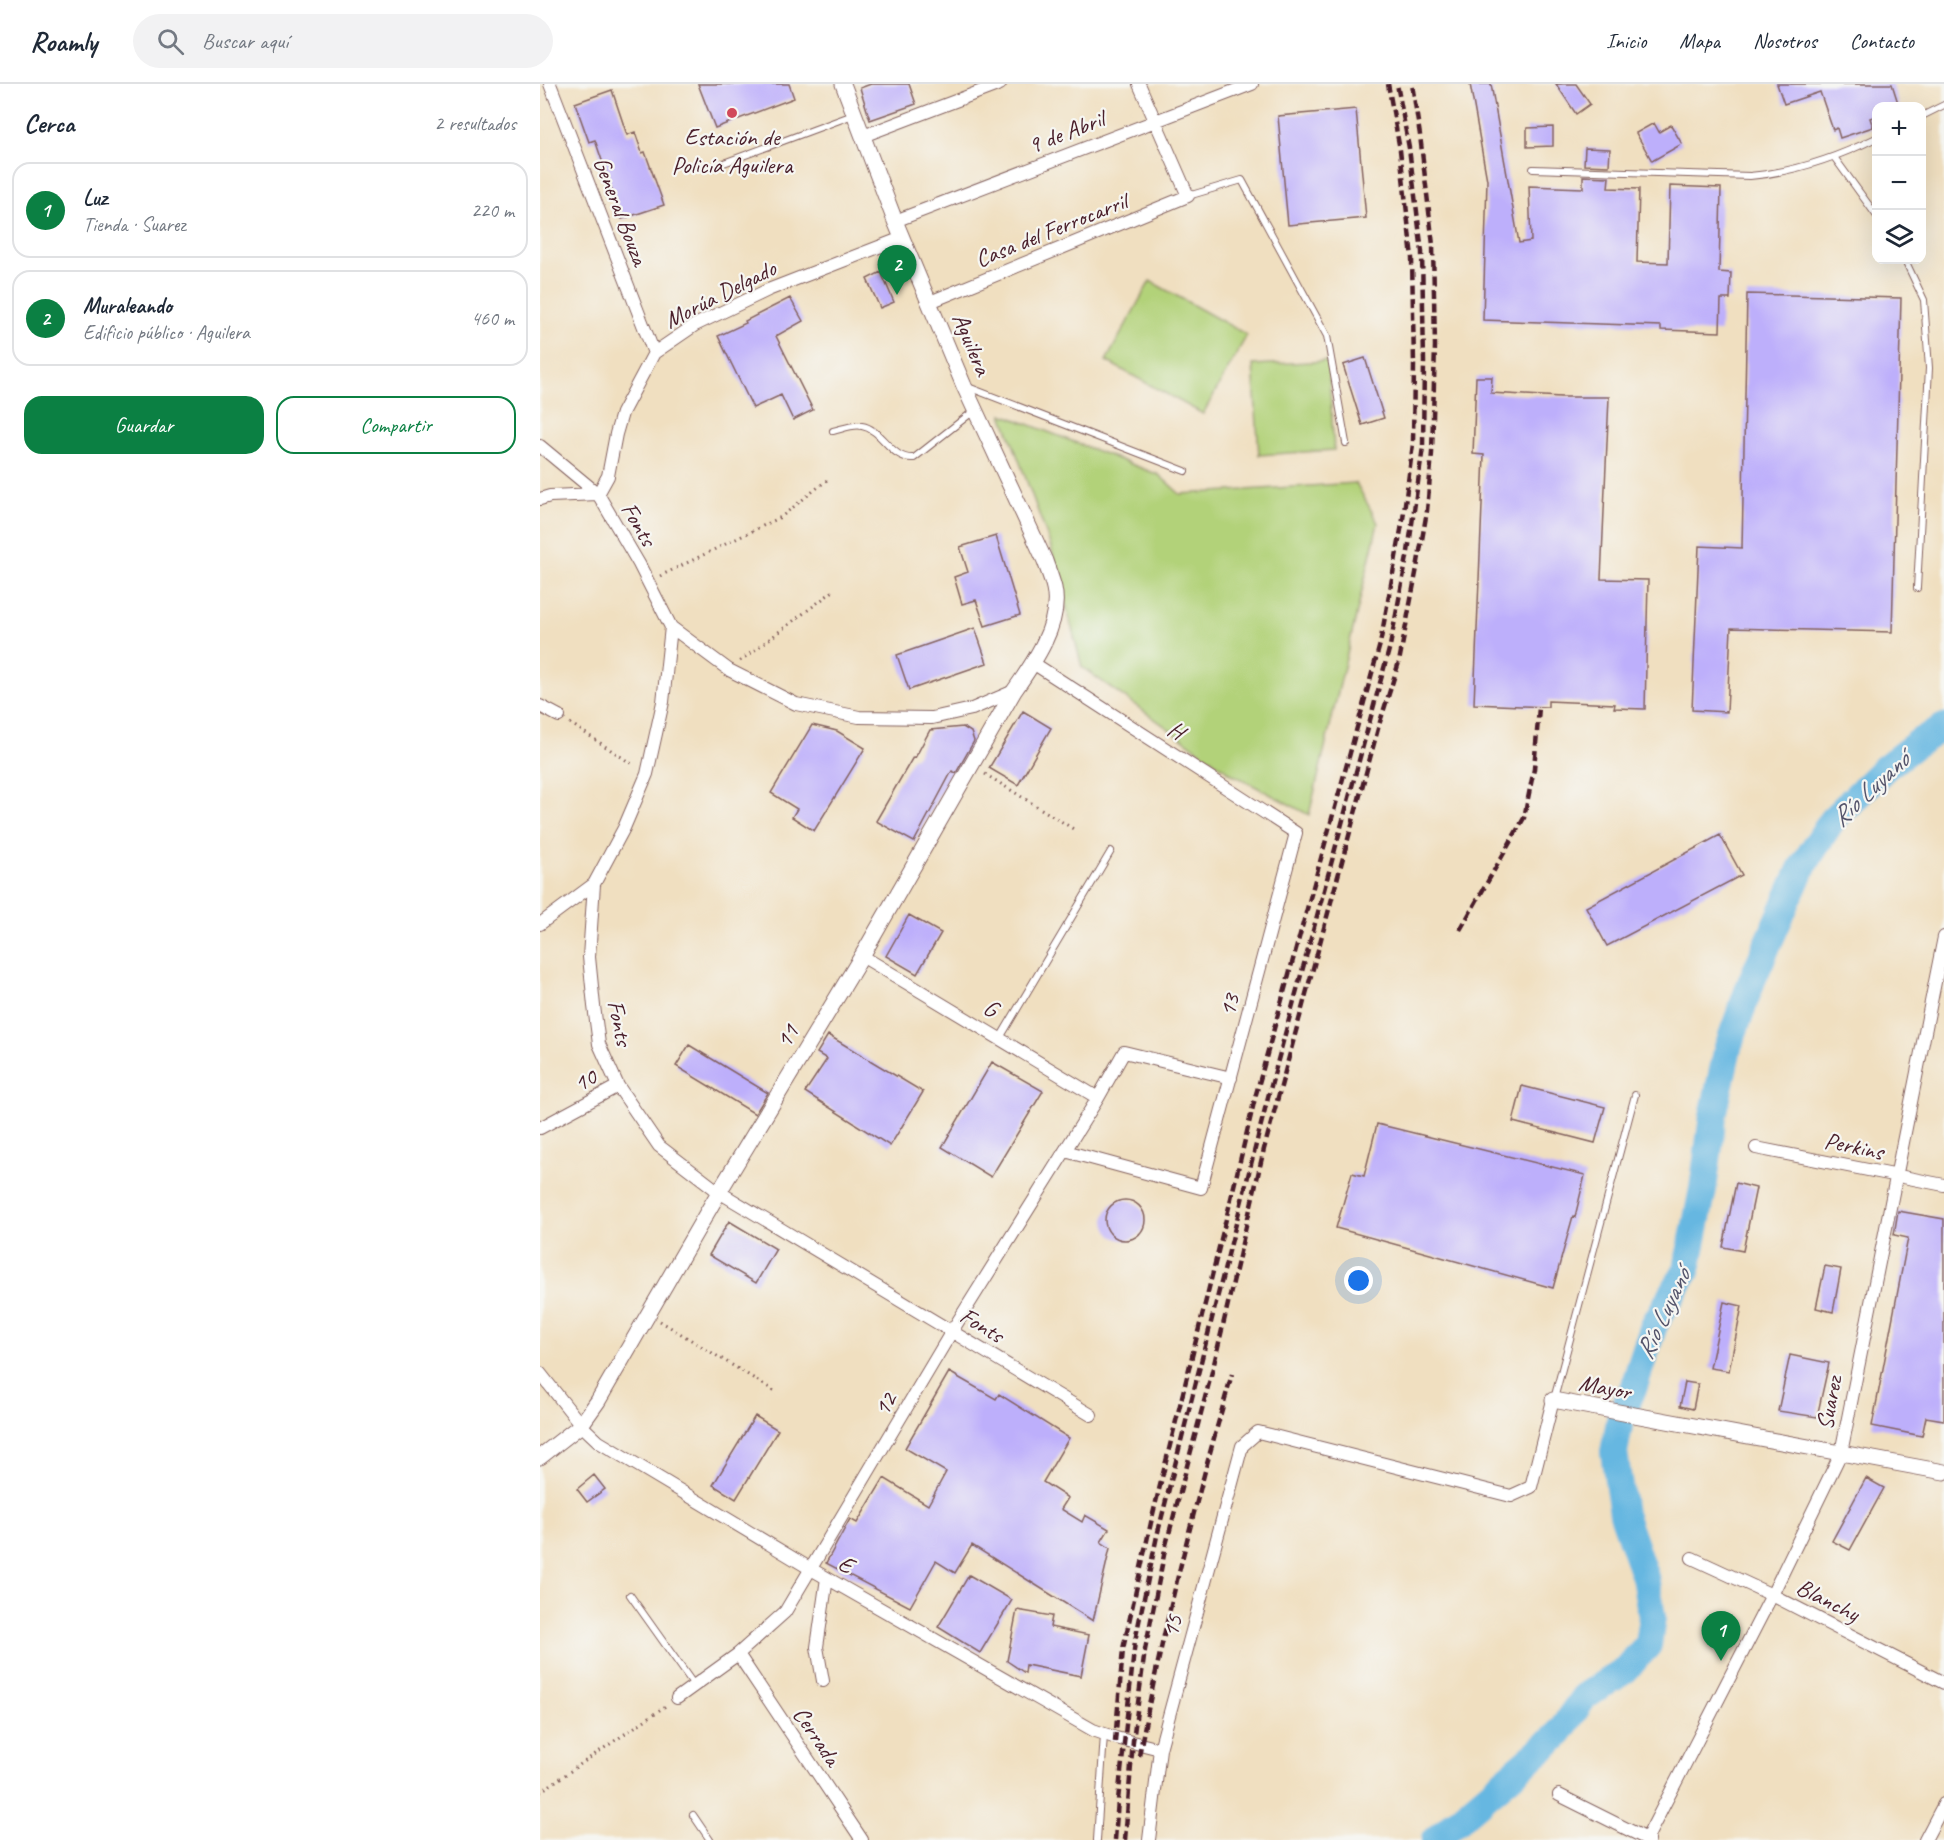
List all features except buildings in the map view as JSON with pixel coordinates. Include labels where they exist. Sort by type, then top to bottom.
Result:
[{"type":"street","name":"Aguilera","points":[[843,84],[902,238],[964,386],[1045,561],[1054,590],[1053,621]]},
{"type":"street","points":[[863,136],[1000,84]]},
{"type":"street","points":[[1139,84],[1188,196]]},
{"type":"street","name":"9 de Abril","points":[[896,221],[1252,84]]},
{"type":"street","name":"General Bouza","points":[[553,85],[654,352]]},
{"type":"street","name":"Casa del Ferrocarril","points":[[930,302],[1188,196]]},
{"type":"street","name":"Morúa Delgado","points":[[598,494],[608,476],[622,413],[654,352],[695,325],[768,290],[902,238]]},
{"type":"street","name":"Fonts","points":[[540,446],[598,494],[671,627],[663,702],[647,774],[624,828],[594,884],[588,957],[599,1044],[618,1086],[659,1146],[719,1192],[1091,1415]]},
{"type":"street","points":[[540,499],[550,496],[598,494]]},
{"type":"street","name":"11","points":[[540,1457],[581,1425],[598,1401],[719,1192],[862,956],[1014,691],[1033,663],[1053,621]]},
{"type":"street","points":[[671,627],[729,670],[796,704],[859,717],[932,718],[972,709],[1014,691]]},
{"type":"street","name":"H","points":[[1033,663],[1296,832]]},
{"type":"street","points":[[540,706],[559,716]]},
{"type":"street","name":"13","points":[[1065,1151],[1201,1188],[1296,832]]},
{"type":"street","points":[[540,924],[594,884]]},
{"type":"street","name":"Suarez","points":[[1647,1840],[1773,1595],[1841,1453],[1944,938]]},
{"type":"street","name":"G","points":[[862,956],[1098,1098]]},
{"type":"street","name":"12","points":[[677,1698],[738,1654],[785,1612],[952,1331],[1098,1098],[1124,1052],[1231,1078]]},
{"type":"street","name":"10","points":[[540,1128],[618,1086]]},
{"type":"street","name":"Perkins","points":[[1756,1148],[1944,1185]]},
{"type":"street","name":"E","points":[[540,1373],[581,1425],[599,1442],[811,1569],[1093,1730],[1160,1749]]},
{"type":"street","name":"Mayor","points":[[1258,1432],[1511,1496],[1531,1487],[1553,1400],[1944,1472]]},
{"type":"street","name":"15","points":[[1149,1840],[1160,1749],[1242,1446],[1258,1432]]},
{"type":"street","name":"Blanchy","points":[[1692,1558],[1773,1595],[1944,1683]]},
{"type":"street","points":[[823,1681],[817,1647],[827,1578]]},
{"type":"street","name":"Cerrada","points":[[738,1654],[862,1840]]},
{"type":"street","points":[[1559,1795],[1647,1840]]},
{"type":"street","points":[[1925,1840],[1944,1804]]},
{"type":"lane","points":[[1926,114],[1944,105]]},
{"type":"lane","points":[[721,164],[855,114]]},
{"type":"lane","points":[[1533,170],[1750,176],[1779,172],[1834,157],[1872,140]]},
{"type":"lane","points":[[1834,157],[1872,210]]},
{"type":"lane","points":[[1188,196],[1242,180],[1327,336],[1346,443]]},
{"type":"lane","points":[[1907,264],[1924,300],[1929,369],[1917,588]]},
{"type":"lane","points":[[964,386],[1185,471]]},
{"type":"lane","points":[[833,430],[858,425],[866,427],[899,454],[907,458],[914,458],[975,410]]},
{"type":"lane","points":[[1000,1038],[1112,851]]},
{"type":"lane","points":[[1553,1400],[1635,1095]]},
{"type":"lane","points":[[630,1595],[694,1686]]},
{"type":"lane","points":[[1097,1840],[1104,1734]]},
{"type":"lane","points":[[693,1815],[710,1840]]},
{"type":"path","points":[[648,582],[781,517],[827,480]]},
{"type":"path","points":[[729,670],[836,589]]},
{"type":"path","points":[[559,716],[647,774]]},
{"type":"path","points":[[971,765],[1075,830]]},
{"type":"path","points":[[648,1314],[776,1392]]},
{"type":"path","points":[[540,1792],[677,1698]]},
{"type":"green space","points":[[1150,281],[1247,335],[1203,414],[1106,361]]},
{"type":"green space","points":[[1328,361],[1334,450],[1259,455],[1253,365]]},
{"type":"green space","points":[[1002,414],[1159,475],[1180,494],[1356,483],[1378,523],[1309,815],[1232,774],[1082,667],[1050,544]]},
{"type":"waterway","name":"Río Luyanó","points":[[1435,1840],[1556,1737],[1584,1697],[1625,1670],[1648,1645],[1652,1617],[1645,1577],[1623,1514],[1614,1452],[1621,1416],[1634,1386],[1654,1325],[1687,1269],[1703,1189],[1713,1116],[1728,1047],[1752,980],[1801,869],[1832,820],[1885,768],[1919,742],[1944,727]]},
{"type":"railway","points":[[1115,1742],[1123,1649],[1152,1518],[1256,1094],[1380,644],[1403,519],[1413,444],[1412,258],[1400,150],[1388,84]]},
{"type":"railway","points":[[1115,1840],[1135,1641],[1157,1536],[1268,1097],[1390,646],[1408,552],[1423,447],[1422,252],[1409,148],[1397,84]]},
{"type":"railway","points":[[1125,1840],[1133,1741],[1145,1650],[1166,1545],[1214,1364],[1264,1149],[1379,725],[1399,662],[1427,511],[1432,453],[1435,346],[1433,245],[1412,84]]},
{"type":"railway","points":[[1460,930],[1524,818],[1534,769],[1539,707]]},
{"type":"railway","points":[[1139,1756],[1181,1564],[1232,1374]]},
{"type":"place","name":"Estación de Policía Aguilera","points":[[732,113]]},
{"type":"place","name":"Muraleando","points":[[897,295]]},
{"type":"place","name":"Luz","points":[[1721,1661]]}]
